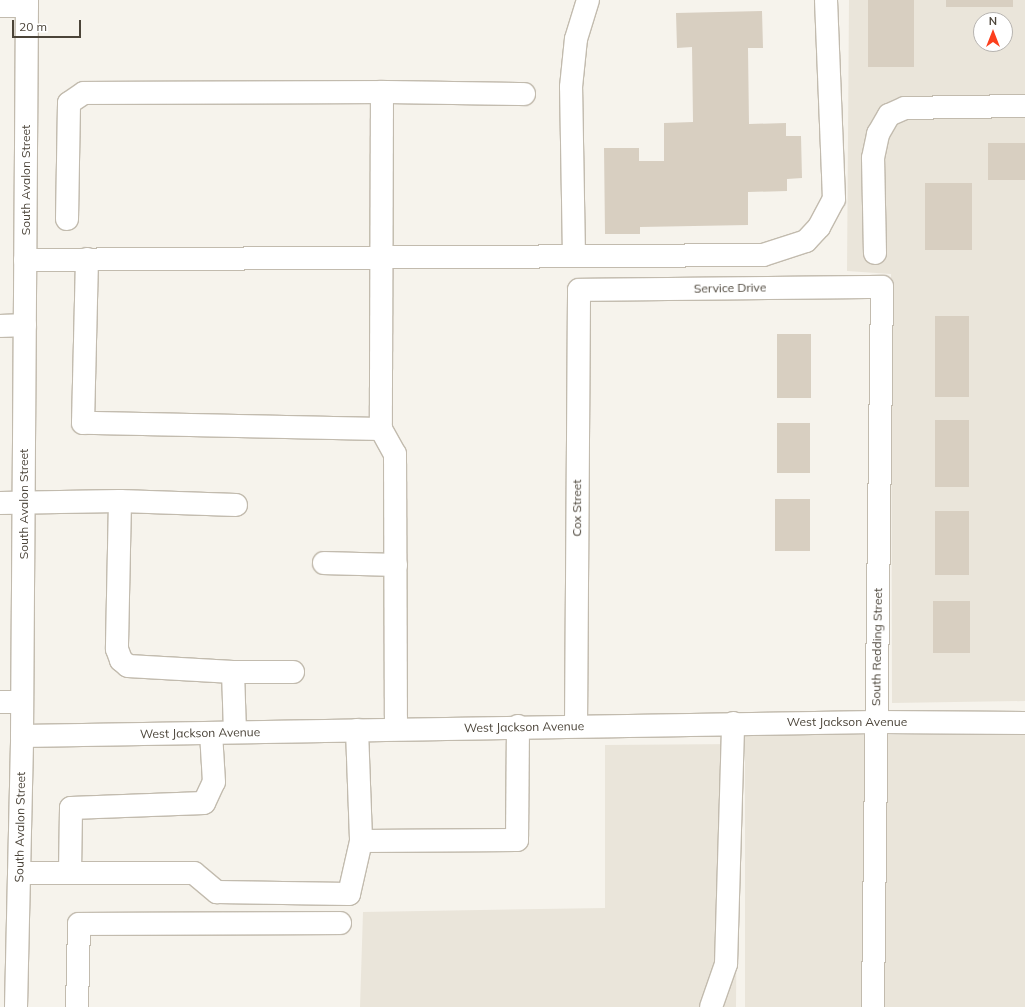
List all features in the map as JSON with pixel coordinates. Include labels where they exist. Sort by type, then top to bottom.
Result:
[{"type":"street","points":[[574,256],[571,87],[576,40],[588,0]]},
{"type":"street","points":[[25,260],[763,255],[806,241],[819,227],[834,199],[826,0]]},
{"type":"street","points":[[0,6],[27,3]]},
{"type":"street","name":"South Avalon Street","points":[[16,1007],[9,895],[19,873],[22,736],[27,3]]},
{"type":"street","points":[[382,92],[381,429],[395,454],[396,729]]},
{"type":"street","points":[[66,219],[69,104],[84,93],[382,92],[524,94]]},
{"type":"street","points":[[875,253],[873,158],[878,134],[889,115],[906,108],[1025,106]]},
{"type":"street","points":[[86,259],[83,423],[381,429]]},
{"type":"street","name":"Service Drive","points":[[579,290],[882,287]]},
{"type":"street","name":"South Redding Street","points":[[873,1007],[882,287]]},
{"type":"street","name":"Cox Street","points":[[576,726],[579,290]]},
{"type":"street","points":[[0,326],[25,326]]},
{"type":"street","points":[[120,501],[117,649],[121,660],[128,666],[233,672],[293,672]]},
{"type":"street","points":[[0,503],[120,501],[236,505]]},
{"type":"street","points":[[324,564],[396,565]]},
{"type":"street","points":[[233,672],[235,732]]},
{"type":"street","points":[[0,702],[22,702]]},
{"type":"street","points":[[711,1007],[726,964],[733,723]]},
{"type":"street","name":"West Jackson Avenue","points":[[22,736],[733,723],[1025,723]]},
{"type":"street","points":[[361,841],[517,840],[518,726]]},
{"type":"street","points":[[19,873],[194,873],[217,892],[349,894],[361,841],[357,730]]},
{"type":"street","points":[[70,873],[71,808],[204,803],[214,782],[211,733]]},
{"type":"street","points":[[77,1007],[79,924],[340,923]]},
{"type":"shaded area","points":[[849,0],[1025,0],[1025,701],[892,703],[891,274],[847,271]]},
{"type":"shaded area","points":[[745,735],[1025,735],[1025,1007],[745,1007]]},
{"type":"shaded area","points":[[738,744],[736,1007],[360,1007],[363,912],[605,908],[605,745]]},
{"type":"building","points":[[868,0],[914,0],[914,67],[868,67]]},
{"type":"building","points":[[946,0],[1013,0],[1013,7],[946,7]]},
{"type":"building","points":[[762,11],[763,48],[748,48],[749,124],[786,123],[786,136],[801,136],[802,178],[787,179],[787,191],[748,192],[748,225],[640,227],[640,234],[605,234],[604,148],[639,148],[639,161],[664,161],[664,123],[693,122],[692,47],[677,48],[676,13]]},
{"type":"building","points":[[988,143],[1025,143],[1025,180],[988,180]]},
{"type":"building","points":[[925,183],[972,183],[972,250],[925,250]]},
{"type":"building","points":[[935,316],[969,316],[969,397],[935,397]]},
{"type":"building","points":[[777,334],[811,334],[811,398],[777,398]]},
{"type":"building","points":[[935,420],[969,420],[969,487],[935,487]]},
{"type":"building","points":[[777,423],[810,423],[810,473],[777,473]]},
{"type":"building","points":[[775,499],[810,499],[810,551],[775,551]]},
{"type":"building","points":[[935,511],[969,511],[969,575],[935,575]]},
{"type":"building","points":[[933,601],[970,601],[970,653],[933,653]]}]
